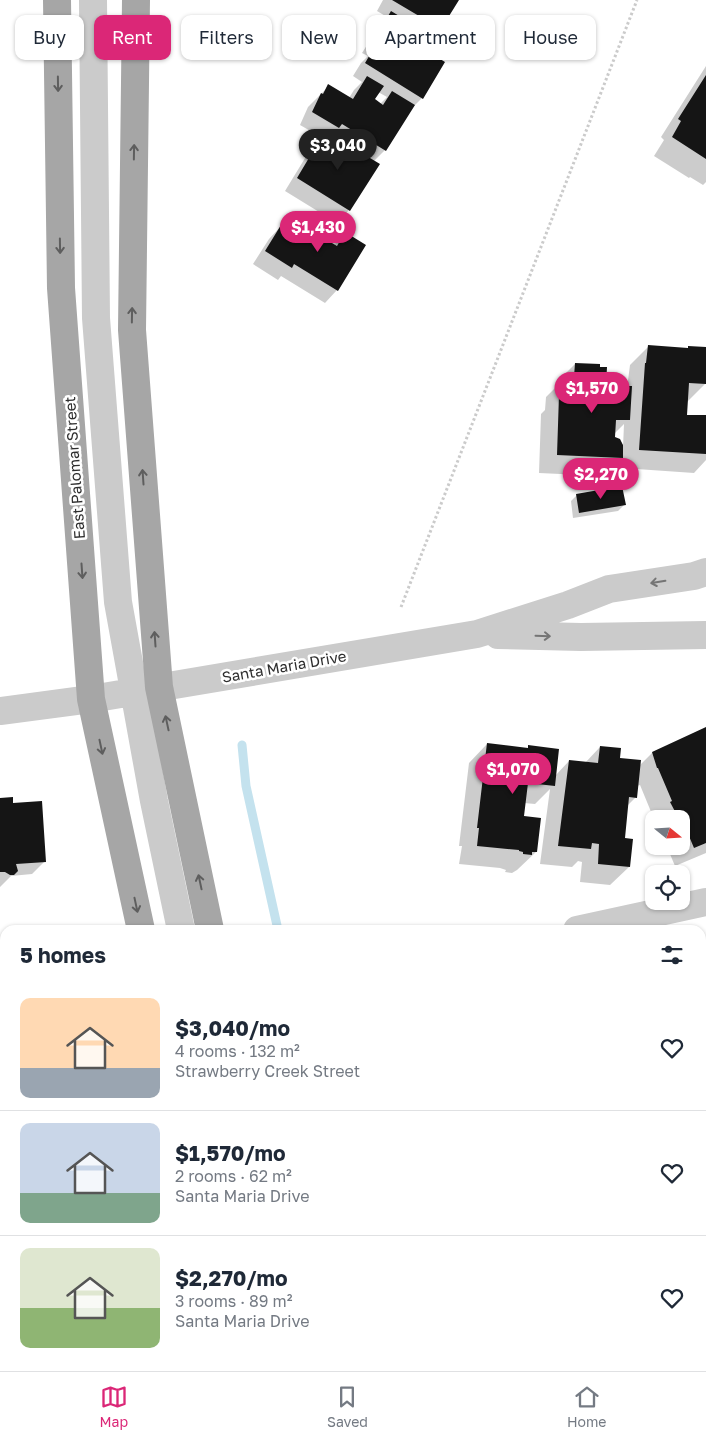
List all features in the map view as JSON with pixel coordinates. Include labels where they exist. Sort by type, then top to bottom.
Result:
[{"type":"main road","name":"East Palomar Street","points":[[57,0],[61,288],[91,699],[140,925]]},
{"type":"main road","points":[[136,0],[132,330],[147,689],[209,925]]},
{"type":"street","points":[[93,0],[96,318],[118,602],[147,689],[154,801],[180,925]]},
{"type":"street","name":"Santa Maria Drive","points":[[0,711],[91,699],[477,634],[568,605],[609,589],[694,576],[706,572]]},
{"type":"street","name":"Santa Maria Drive","points":[[477,634],[581,637],[706,635]]},
{"type":"street","points":[[600,925],[706,902]]},
{"type":"path","points":[[401,608],[637,0]]},
{"type":"building","points":[[392,0],[459,0],[450,15],[417,15]]},
{"type":"building","points":[[391,11],[398,15],[389,15]]},
{"type":"building","points":[[367,60],[442,60],[445,62],[423,99],[365,63]]},
{"type":"building","points":[[706,75],[706,159],[672,137],[681,121],[678,119]]},
{"type":"building","points":[[367,76],[384,86],[375,99],[383,105],[392,91],[415,105],[386,151],[342,124],[339,128],[312,112],[321,93],[323,94],[328,84],[353,99]]},
{"type":"building","points":[[325,131],[380,164],[350,211],[297,178]]},
{"type":"building","points":[[319,216],[336,227],[327,240],[337,246],[345,232],[366,245],[338,291],[294,264],[292,268],[265,251],[281,225],[305,239]]},
{"type":"building","points":[[648,345],[688,348],[688,346],[706,347],[706,384],[689,383],[687,415],[706,415],[706,454],[639,450]]},
{"type":"building","points":[[575,363],[600,364],[600,367],[607,367],[606,386],[632,386],[630,420],[616,420],[615,437],[620,439],[623,445],[623,458],[557,455],[559,395],[563,395],[564,377],[574,377]]},
{"type":"building","points":[[622,486],[626,505],[579,513],[576,494]]},
{"type":"building","points":[[706,727],[706,843],[694,848],[690,838],[690,810],[674,810],[652,752]]},
{"type":"building","points":[[487,743],[528,748],[528,745],[559,749],[555,786],[528,783],[524,816],[541,818],[537,852],[532,852],[532,855],[523,854],[519,850],[477,846],[479,828],[477,828]]},
{"type":"building","points":[[600,746],[621,748],[620,758],[641,760],[637,798],[629,797],[625,838],[633,839],[630,867],[598,864],[599,844],[592,843],[591,849],[558,846],[569,760],[598,763]]},
{"type":"building","points":[[13,797],[13,803],[42,801],[46,862],[16,864],[18,871],[14,875],[10,875],[0,872],[0,798]]},
{"type":"waterway","points":[[242,745],[246,786],[277,925]]}]
